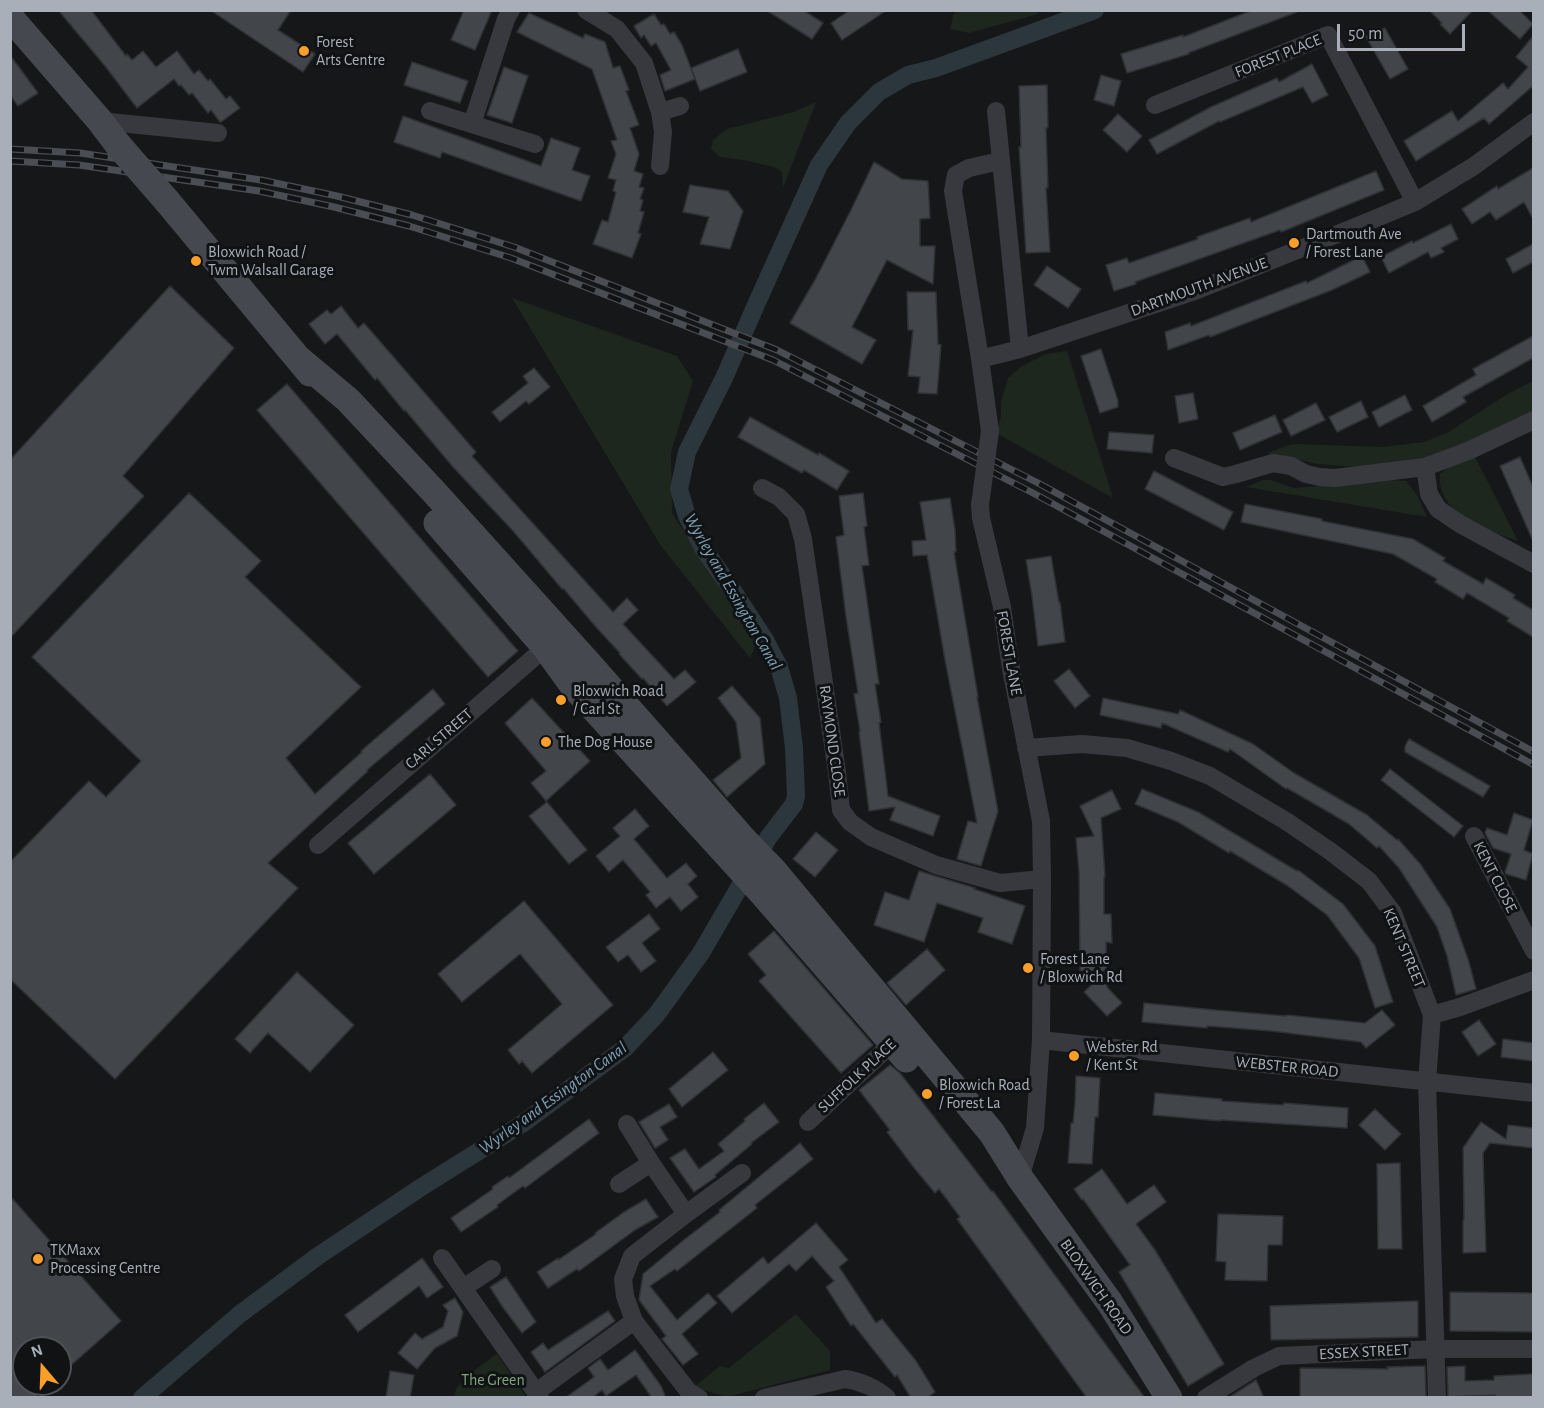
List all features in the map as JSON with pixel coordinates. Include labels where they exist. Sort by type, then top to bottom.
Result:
[{"type":"main road","points":[[10,17],[99,121]]},
{"type":"main road","name":"BLOXWICH ROAD","points":[[99,121],[299,359],[348,400],[435,493],[554,640],[900,1037],[992,1133],[1020,1178],[1110,1303],[1169,1398]]},
{"type":"street","points":[[472,124],[506,19],[511,10]]},
{"type":"street","points":[[586,10],[617,29],[644,63],[660,112],[663,132],[660,166]]},
{"type":"street","name":"FOREST PLACE","points":[[1155,105],[1328,35],[1415,202]]},
{"type":"street","points":[[660,112],[680,106]]},
{"type":"street","points":[[430,111],[535,144]]},
{"type":"street","points":[[996,111],[1020,349]]},
{"type":"street","points":[[99,121],[218,133]]},
{"type":"street","name":"DARTMOUTH AVENUE","points":[[980,358],[1020,349],[1195,291],[1415,202],[1532,127]]},
{"type":"street","name":"FOREST LANE","points":[[1000,161],[969,168],[956,175],[953,191],[990,431],[980,505],[981,518],[1002,607],[1011,669],[1041,821],[1041,1040],[1035,1128],[1020,1178]]},
{"type":"street","points":[[1174,458],[1223,477],[1273,463],[1291,466],[1306,474],[1328,477],[1425,467],[1468,451],[1533,420]]},
{"type":"street","points":[[1425,467],[1429,494],[1438,509],[1460,524],[1533,564]]},
{"type":"street","name":"RAYMOND CLOSE","points":[[762,488],[774,504],[796,514],[803,540],[841,810],[850,822],[871,837],[936,865],[1000,883],[1042,879]]},
{"type":"street","name":"CARL STREET","points":[[318,845],[554,640]]},
{"type":"street","name":"KENT STREET","points":[[1026,748],[1082,744],[1127,748],[1172,761],[1210,776],[1286,821],[1330,851],[1369,881],[1393,913],[1432,1015],[1427,1082],[1437,1398]]},
{"type":"street","name":"KENT CLOSE","points":[[1474,836],[1533,951]]},
{"type":"street","points":[[1432,1015],[1533,980]]},
{"type":"street","name":"SUFFOLK PLACE","points":[[808,1122],[900,1037]]},
{"type":"street","name":"WEBSTER ROAD","points":[[1041,1040],[1533,1093]]},
{"type":"street","points":[[627,1124],[686,1214]]},
{"type":"street","points":[[619,1184],[651,1163]]},
{"type":"street","points":[[699,1398],[689,1392],[634,1321],[625,1296],[623,1279],[632,1256],[742,1173]]},
{"type":"street","points":[[442,1258],[538,1395],[634,1321]]},
{"type":"street","points":[[464,1288],[492,1269]]},
{"type":"street","name":"ESSEX STREET","points":[[1206,1398],[1254,1368],[1279,1356],[1436,1349],[1533,1348]]},
{"type":"street","points":[[764,1398],[845,1379],[855,1380],[881,1392],[887,1398]]},
{"type":"green space","points":[[959,11],[1037,11],[1038,14],[969,33],[950,29],[954,13]]},
{"type":"green space","points":[[816,102],[783,188],[782,172],[774,167],[720,157],[711,149],[713,140],[727,129],[794,112]]},
{"type":"green space","points":[[512,298],[677,356],[693,381],[671,452],[672,513],[756,644],[750,658],[661,546]]},
{"type":"green space","points":[[1067,351],[1113,498],[996,433],[1008,378],[1022,366],[1046,354]]},
{"type":"green space","points":[[1533,381],[1533,414],[1494,433],[1419,460],[1358,467],[1317,464],[1267,453],[1292,444],[1382,447],[1424,442],[1447,433],[1506,395]]},
{"type":"green space","points":[[1475,457],[1518,541],[1479,526],[1455,510],[1446,500],[1441,488],[1440,474],[1454,463]]},
{"type":"green space","points":[[1263,480],[1294,488],[1390,480],[1406,481],[1417,495],[1427,517],[1246,487]]},
{"type":"green space","points":[[796,1314],[830,1351],[830,1370],[727,1397],[694,1387],[720,1366],[729,1368]]},
{"type":"green space","name":"The Green","points":[[497,1354],[526,1397],[454,1397],[455,1391],[464,1379]]},
{"type":"building","points":[[58,10],[91,10],[126,56],[127,54],[132,60],[143,51],[156,67],[177,51],[194,74],[199,70],[208,81],[210,79],[226,99],[230,96],[240,108],[220,122],[211,110],[208,113],[192,93],[189,95],[174,79],[137,108]]},
{"type":"building","points":[[210,10],[291,10],[278,30],[315,54],[303,72]]},
{"type":"building","points":[[464,10],[492,10],[475,50],[451,40]]},
{"type":"building","points":[[766,10],[803,10],[823,23],[812,39]]},
{"type":"building","points":[[850,10],[887,10],[842,40],[831,23]]},
{"type":"building","points":[[1253,10],[1297,10],[1297,12],[1189,54],[1127,73],[1121,54],[1183,35],[1183,37]]},
{"type":"building","points":[[1429,10],[1473,10],[1450,34]]},
{"type":"building","points":[[1487,10],[1519,10],[1533,24],[1520,39]]},
{"type":"building","points":[[529,13],[583,38],[585,34],[605,42],[613,68],[620,66],[629,90],[626,91],[639,125],[630,128],[639,154],[634,171],[643,174],[639,187],[644,188],[640,199],[643,200],[640,211],[644,212],[638,233],[641,234],[632,258],[593,244],[602,220],[608,222],[616,192],[613,191],[616,180],[608,178],[616,154],[611,141],[617,140],[592,69],[517,32]]},
{"type":"building","points":[[654,14],[670,34],[674,32],[682,45],[695,79],[665,91],[660,75],[671,70],[656,43],[651,46],[644,35],[641,38],[634,26]]},
{"type":"building","points":[[1385,28],[1408,69],[1390,79],[1366,37]]},
{"type":"building","points":[[1533,36],[1533,86],[1489,124],[1484,118],[1416,161],[1404,141],[1452,111],[1458,121],[1503,83],[1508,89],[1528,67],[1516,57]]},
{"type":"building","points":[[738,49],[747,72],[700,91],[691,68]]},
{"type":"building","points":[[10,55],[38,93],[18,106],[10,95]]},
{"type":"building","points":[[412,62],[468,81],[460,103],[404,85]]},
{"type":"building","points":[[1312,64],[1328,95],[1312,103],[1303,87],[1219,121],[1157,154],[1149,140],[1211,107],[1277,78],[1279,82]]},
{"type":"building","points":[[504,67],[528,76],[512,123],[487,115]]},
{"type":"building","points":[[1101,75],[1121,81],[1114,106],[1094,100]]},
{"type":"building","points":[[1047,85],[1048,188],[1046,188],[1050,252],[1026,253],[1019,147],[1021,147],[1019,86]]},
{"type":"building","points":[[1118,114],[1142,136],[1127,152],[1103,130]]},
{"type":"building","points":[[403,116],[541,166],[551,138],[580,148],[572,170],[590,176],[581,201],[442,152],[440,158],[394,142]]},
{"type":"building","points":[[874,162],[902,179],[928,181],[930,218],[920,219],[920,246],[935,246],[933,284],[887,260],[852,327],[876,340],[862,364],[790,323],[815,280]]},
{"type":"building","points":[[1533,168],[1533,219],[1524,202],[1496,220],[1490,212],[1472,224],[1462,209],[1497,186],[1498,189]]},
{"type":"building","points":[[1376,171],[1384,190],[1281,232],[1280,230],[1114,291],[1106,265],[1127,258],[1129,263],[1250,218],[1251,222]]},
{"type":"building","points":[[690,185],[728,191],[743,211],[730,249],[700,244],[709,217],[683,212]]},
{"type":"building","points":[[1451,224],[1458,239],[1441,248],[1444,252],[1431,258],[1428,252],[1389,273],[1381,257]]},
{"type":"building","points":[[1533,244],[1533,262],[1513,273],[1506,259]]},
{"type":"building","points":[[1362,256],[1370,272],[1332,290],[1210,337],[1209,335],[1168,350],[1165,332],[1190,323],[1191,326],[1306,281],[1307,283]]},
{"type":"building","points":[[1047,266],[1081,289],[1068,308],[1034,285]]},
{"type":"building","points":[[170,286],[234,348],[123,476],[144,496],[10,638],[10,460]]},
{"type":"building","points":[[907,292],[936,292],[938,344],[941,345],[937,394],[918,393],[920,377],[908,376],[913,330],[908,330]]},
{"type":"building","points":[[341,306],[358,328],[364,323],[476,452],[472,456],[613,612],[627,598],[638,610],[623,624],[674,679],[685,670],[696,682],[667,706],[514,532],[453,467],[377,378],[375,380],[337,334],[325,344],[309,324],[327,310],[331,314]]},
{"type":"building","points":[[1533,336],[1533,358],[1463,397],[1466,402],[1432,422],[1423,406],[1476,375],[1473,369]]},
{"type":"building","points":[[1101,349],[1118,407],[1100,413],[1081,356]]},
{"type":"building","points":[[534,368],[550,387],[529,404],[526,401],[500,422],[492,412],[528,383],[523,376]]},
{"type":"building","points":[[287,384],[518,651],[488,677],[257,410]]},
{"type":"building","points":[[1193,393],[1198,419],[1179,423],[1175,396]]},
{"type":"building","points":[[1405,395],[1412,410],[1379,427],[1372,412]]},
{"type":"building","points":[[1361,401],[1368,417],[1337,432],[1329,417]]},
{"type":"building","points":[[1316,403],[1325,420],[1291,436],[1283,420]]},
{"type":"building","points":[[1275,415],[1282,432],[1240,450],[1233,433]]},
{"type":"building","points":[[750,417],[849,471],[837,490],[804,470],[802,473],[738,437]]},
{"type":"building","points":[[1109,432],[1154,435],[1152,453],[1107,449]]},
{"type":"building","points":[[1520,457],[1533,487],[1533,541],[1500,466]]},
{"type":"building","points":[[1154,471],[1233,512],[1224,530],[1145,489]]},
{"type":"building","points":[[189,493],[261,561],[245,577],[361,687],[286,758],[315,794],[433,689],[445,704],[367,770],[268,863],[298,888],[115,1079],[10,979],[10,862],[89,781],[106,797],[141,761],[32,657]]},
{"type":"building","points":[[863,493],[867,526],[864,527],[869,565],[862,566],[879,684],[875,684],[888,796],[940,816],[933,836],[890,820],[895,807],[869,811],[854,694],[858,693],[836,537],[844,535],[839,496]]},
{"type":"building","points":[[950,498],[955,530],[956,552],[954,552],[998,811],[981,866],[957,859],[968,821],[977,823],[927,555],[913,556],[912,541],[926,540],[920,502]]},
{"type":"building","points":[[1245,504],[1413,539],[1445,558],[1443,561],[1483,584],[1486,578],[1515,595],[1513,598],[1533,610],[1533,637],[1507,621],[1509,618],[1467,593],[1463,599],[1435,582],[1437,579],[1393,554],[1241,522]]},
{"type":"building","points":[[1051,556],[1065,642],[1038,646],[1026,560]]},
{"type":"building","points":[[1069,669],[1090,696],[1075,708],[1054,681]]},
{"type":"building","points":[[732,686],[760,718],[765,764],[727,797],[713,780],[741,758],[736,722],[718,698]]},
{"type":"building","name":"The Dog House","points":[[532,698],[590,761],[546,801],[531,783],[546,771],[505,723]]},
{"type":"building","points":[[1103,698],[1178,714],[1180,710],[1253,744],[1294,773],[1367,815],[1398,839],[1421,865],[1450,909],[1476,989],[1456,995],[1447,956],[1437,927],[1399,868],[1379,846],[1377,848],[1349,824],[1286,789],[1230,749],[1228,752],[1162,723],[1161,728],[1100,715]]},
{"type":"building","points":[[1409,739],[1490,786],[1483,797],[1405,752]]},
{"type":"building","points":[[1390,769],[1463,826],[1454,837],[1381,780]]},
{"type":"building","points":[[430,774],[456,805],[374,874],[348,843]]},
{"type":"building","points":[[1142,789],[1198,812],[1298,870],[1343,904],[1375,946],[1393,1002],[1375,1008],[1359,958],[1327,915],[1288,886],[1230,851],[1229,853],[1178,822],[1135,804]]},
{"type":"building","points":[[1112,790],[1121,809],[1101,818],[1105,877],[1104,914],[1111,914],[1112,943],[1106,942],[1107,987],[1122,1003],[1107,1016],[1084,992],[1106,971],[1080,971],[1079,872],[1076,838],[1094,836],[1080,806]]},
{"type":"building","points":[[547,802],[587,850],[569,864],[529,816]]},
{"type":"building","points":[[635,809],[649,826],[634,839],[667,878],[686,863],[697,876],[688,884],[698,897],[681,911],[670,897],[656,908],[646,895],[650,892],[623,860],[609,872],[596,856],[620,836],[613,828]]},
{"type":"building","points":[[1514,813],[1533,820],[1524,850],[1533,854],[1526,880],[1506,874],[1511,854],[1493,848],[1485,833],[1487,828],[1507,835]]},
{"type":"building","points":[[816,832],[838,850],[815,877],[793,859]]},
{"type":"building","points":[[919,871],[1025,906],[1012,944],[978,932],[983,918],[937,903],[924,942],[874,925],[885,892],[909,900]]},
{"type":"building","points":[[524,901],[613,1005],[532,1073],[522,1061],[519,1064],[508,1050],[562,1004],[520,954],[462,1002],[438,974]]},
{"type":"building","points":[[649,914],[660,929],[642,943],[656,961],[641,972],[628,955],[618,962],[606,947]]},
{"type":"building","points":[[774,931],[873,1045],[841,1073],[759,981],[766,975],[748,954]]},
{"type":"building","points":[[927,949],[945,970],[906,1005],[887,983]]},
{"type":"building","points":[[297,972],[354,1025],[310,1072],[268,1033],[250,1053],[235,1039]]},
{"type":"building","points":[[1144,1003],[1365,1023],[1382,1010],[1395,1025],[1366,1048],[1361,1042],[1271,1031],[1142,1022]]},
{"type":"building","points":[[1479,1020],[1496,1044],[1478,1056],[1462,1032]]},
{"type":"building","points":[[1503,1039],[1533,1043],[1533,1061],[1501,1057]]},
{"type":"building","points":[[713,1052],[728,1070],[682,1107],[669,1089]]},
{"type":"building","points":[[890,1065],[900,1073],[993,1191],[1145,1398],[1087,1398],[957,1219],[960,1217],[939,1189],[935,1193],[915,1169],[887,1132],[890,1130],[859,1090]]},
{"type":"building","points":[[1076,1076],[1100,1078],[1092,1164],[1068,1163]]},
{"type":"building","points":[[1155,1093],[1222,1099],[1222,1101],[1348,1108],[1347,1128],[1153,1115]]},
{"type":"building","points":[[764,1103],[779,1122],[751,1143],[715,1175],[716,1177],[694,1192],[670,1158],[685,1149],[699,1169],[724,1151],[718,1144]]},
{"type":"building","points":[[669,1104],[677,1117],[660,1127],[668,1140],[655,1148],[639,1122]]},
{"type":"building","points":[[1375,1109],[1401,1134],[1385,1150],[1359,1125]]},
{"type":"building","points":[[589,1119],[599,1133],[461,1232],[451,1218]]},
{"type":"building","points":[[1481,1122],[1506,1139],[1508,1125],[1533,1128],[1533,1148],[1490,1143],[1483,1153],[1486,1252],[1463,1253],[1463,1148]]},
{"type":"building","points":[[800,1143],[813,1159],[755,1205],[757,1208],[677,1271],[675,1269],[650,1286],[677,1320],[708,1293],[717,1303],[682,1334],[698,1354],[683,1365],[662,1339],[666,1336],[639,1300],[643,1274]]},
{"type":"building","points":[[1400,1163],[1402,1249],[1378,1249],[1377,1164]]},
{"type":"building","points":[[1102,1169],[1127,1204],[1154,1185],[1166,1202],[1136,1224],[1155,1250],[1224,1364],[1188,1386],[1119,1272],[1130,1265],[1074,1189]]},
{"type":"building","name":"TKMaxx Processing Centre","points":[[10,1196],[121,1321],[72,1364],[72,1336],[12,1336],[12,1396],[37,1396],[35,1398],[10,1398]]},
{"type":"building","points":[[646,1199],[658,1217],[635,1230],[579,1271],[577,1269],[548,1288],[537,1272]]},
{"type":"building","points":[[1218,1214],[1283,1216],[1282,1245],[1268,1245],[1267,1281],[1225,1280],[1226,1262],[1216,1261]]},
{"type":"building","points":[[816,1223],[848,1260],[839,1267],[876,1323],[882,1319],[916,1361],[935,1392],[927,1398],[911,1398],[897,1375],[895,1377],[853,1324],[851,1326],[826,1287],[834,1281],[812,1256],[796,1271],[789,1264],[732,1313],[717,1296],[763,1257],[768,1264]]},
{"type":"building","points":[[422,1258],[443,1287],[427,1298],[419,1286],[358,1332],[345,1315]]},
{"type":"building","points":[[506,1277],[536,1322],[522,1333],[490,1287]]},
{"type":"building","points":[[1450,1292],[1533,1293],[1533,1332],[1450,1331]]},
{"type":"building","points":[[455,1298],[463,1312],[457,1336],[435,1348],[417,1369],[398,1353],[415,1333],[422,1339],[443,1327],[448,1311],[443,1305]]},
{"type":"building","points":[[1418,1301],[1418,1337],[1271,1340],[1270,1306]]},
{"type":"building","points":[[608,1311],[615,1321],[545,1372],[531,1352],[543,1343],[548,1350]]},
{"type":"building","points":[[635,1350],[661,1386],[666,1398],[652,1398],[636,1375],[606,1396],[602,1390],[592,1398],[565,1398],[594,1377],[588,1368],[600,1359],[608,1370]]},
{"type":"building","points":[[1425,1366],[1426,1398],[1300,1398],[1300,1368],[1388,1369],[1387,1367]]},
{"type":"building","points":[[1465,1366],[1465,1381],[1494,1380],[1494,1376],[1533,1374],[1533,1398],[1495,1398],[1495,1395],[1448,1397],[1447,1367]]},
{"type":"building","points":[[390,1371],[414,1375],[410,1398],[386,1398]]},
{"type":"building","points":[[1256,1380],[1264,1398],[1228,1398]]},
{"type":"waterway","name":"Wyrley and Essington Canal","points":[[142,1398],[240,1314],[318,1256],[522,1124],[625,1048],[657,1014],[701,953],[768,838],[794,804],[796,796],[794,748],[788,698],[779,667],[765,640],[703,548],[687,516],[679,489],[687,452],[724,378],[819,165],[848,123],[879,92],[908,75],[936,68],[1095,10]]},
{"type":"railway","points":[[10,149],[80,153],[261,180],[412,215],[514,247],[777,350],[1038,483],[1534,752]]},
{"type":"railway","points":[[10,161],[79,165],[259,191],[409,226],[511,258],[773,360],[1033,493],[1534,765]]},
{"type":"place","name":"Forest Arts Centre","points":[[304,51]]},
{"type":"place","name":"Dartmouth Ave / Forest Lane","points":[[1294,243]]},
{"type":"place","name":"Bloxwich Road / Twm Walsall Garage","points":[[196,261]]},
{"type":"place","name":"Bloxwich Road / Carl St","points":[[561,700]]},
{"type":"place","name":"The Dog House","points":[[546,742]]},
{"type":"place","name":"Forest Lane / Bloxwich Rd","points":[[1028,968]]},
{"type":"place","name":"Webster Rd / Kent St","points":[[1074,1056]]},
{"type":"place","name":"Bloxwich Road / Forest La","points":[[927,1094]]},
{"type":"place","name":"TKMaxx Processing Centre","points":[[38,1259]]}]
